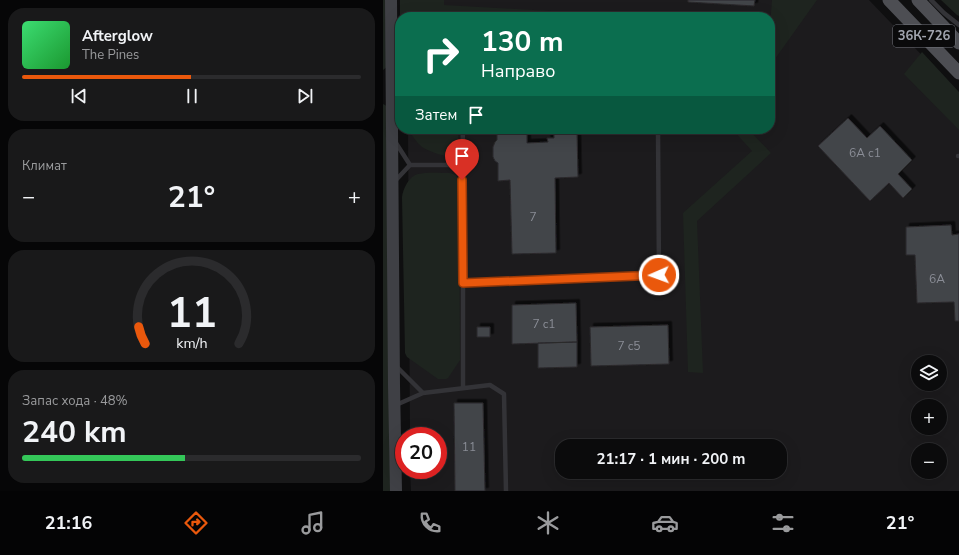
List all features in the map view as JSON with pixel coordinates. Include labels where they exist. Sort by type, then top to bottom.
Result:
[{"type":"main road","points":[[391,0],[388,90],[392,138],[393,184],[393,364],[396,491]]},
{"type":"main road","name":"36К-726","points":[[889,0],[959,73]]},
{"type":"main road","name":"36К-726","points":[[918,0],[959,43]]},
{"type":"lane","points":[[931,0],[959,25]]},
{"type":"lane","points":[[463,134],[463,388]]},
{"type":"lane","points":[[463,283],[659,275],[658,134]]},
{"type":"lane","points":[[392,138],[410,165]]},
{"type":"lane","points":[[393,184],[410,165],[462,165]]},
{"type":"lane","points":[[393,364],[423,393]]},
{"type":"lane","points":[[394,405],[423,393],[490,385],[504,394],[506,491]]},
{"type":"shaded area","points":[[383,0],[388,0],[387,67],[383,70]]},
{"type":"shaded area","points":[[400,0],[444,0],[444,5],[568,12],[400,12]]},
{"type":"shaded area","points":[[407,0],[869,0],[959,94],[959,491],[411,491],[410,479],[447,479],[447,427],[410,427],[408,134],[775,134],[775,12],[407,12]]},
{"type":"shaded area","points":[[772,0],[817,0],[775,59],[775,12],[771,12]]},
{"type":"shaded area","points":[[941,0],[959,0],[959,16],[957,15]]},
{"type":"shaded area","points":[[922,52],[959,92],[959,130],[904,74]]},
{"type":"shaded area","points":[[383,104],[389,108],[394,491],[383,491]]},
{"type":"shaded area","points":[[411,134],[458,134],[458,152],[454,156],[445,156],[434,153],[422,147]]},
{"type":"shaded area","points":[[737,134],[753,134],[771,153],[697,221],[703,373],[688,372],[683,213],[752,151]]},
{"type":"shaded area","points":[[425,173],[450,173],[456,175],[459,181],[460,360],[448,378],[438,379],[407,357],[405,353],[402,197],[407,183],[415,175]]},
{"type":"building","points":[[688,0],[755,0],[754,6],[688,2]]},
{"type":"building","points":[[848,118],[867,138],[880,126],[912,160],[898,174],[912,189],[903,198],[889,183],[870,201],[818,146]]},
{"type":"building","points":[[497,134],[527,134],[527,143],[548,142],[547,138],[554,138],[554,134],[577,134],[578,177],[555,178],[556,253],[512,254],[510,180],[498,181],[498,163],[493,157],[493,147],[497,140]]},
{"type":"building","points":[[951,225],[952,235],[959,234],[959,321],[955,321],[954,302],[917,303],[915,255],[906,255],[906,227]]},
{"type":"building","points":[[576,303],[577,342],[512,344],[512,305]]},
{"type":"building","points":[[668,325],[669,364],[591,366],[590,327]]},
{"type":"building","points":[[477,327],[490,327],[490,337],[477,337]]},
{"type":"building","points":[[577,342],[577,367],[538,368],[538,343]]},
{"type":"building","points":[[454,403],[483,403],[485,491],[455,491]]},
{"type":"route","points":[[462,180],[463,283],[659,275]]}]
